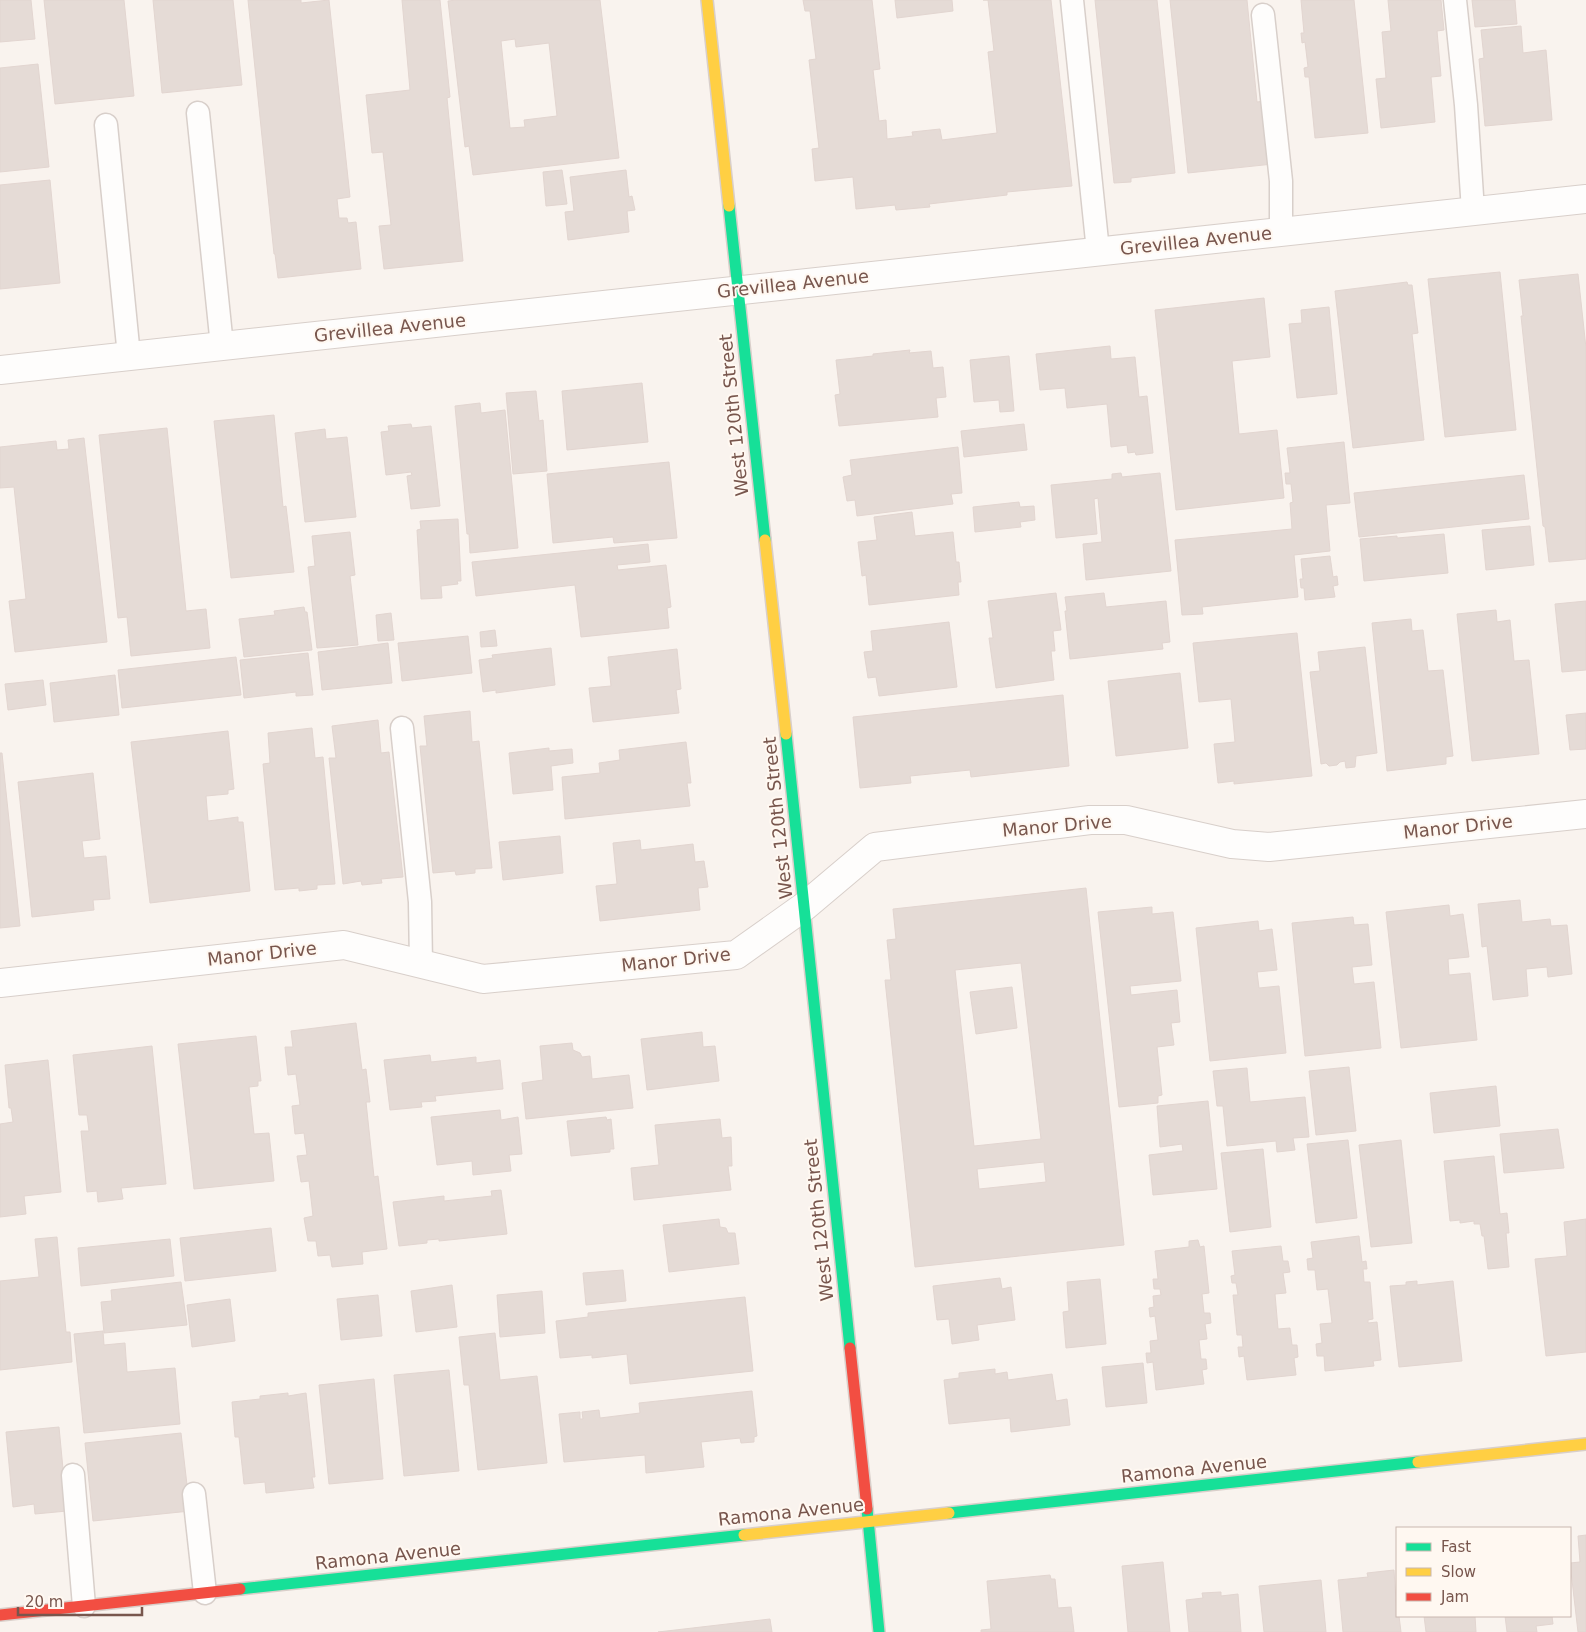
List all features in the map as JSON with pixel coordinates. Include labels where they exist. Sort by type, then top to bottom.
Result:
[{"type":"main road","name":"West 120th Street","points":[[707,0],[805,906],[879,1632]]},
{"type":"main road","name":"Ramona Avenue","points":[[0,1615],[1586,1444]]},
{"type":"street","name":"Grevillea Avenue","points":[[0,370],[1586,199]]},
{"type":"street","name":"Manor Drive","points":[[0,983],[344,945],[483,979],[736,955],[805,906],[875,848],[1090,820],[1126,820],[1232,844],[1269,847],[1586,814]]},
{"type":"lane","points":[[1072,0],[1098,251]]},
{"type":"lane","points":[[1455,0],[1466,104],[1473,211]]},
{"type":"lane","points":[[1263,15],[1281,181],[1281,231]]},
{"type":"lane","points":[[198,113],[222,346]]},
{"type":"lane","points":[[106,125],[129,356]]},
{"type":"lane","points":[[402,728],[420,902],[421,964]]},
{"type":"lane","points":[[72,1475],[84,1606]]},
{"type":"lane","points":[[194,1494],[205,1593]]},
{"type":"building","points":[[0,0],[31,0],[35,39],[0,42]]},
{"type":"building","points":[[44,0],[124,0],[134,96],[55,104]]},
{"type":"building","points":[[153,0],[233,0],[242,85],[162,93]]},
{"type":"building","points":[[248,0],[301,0],[301,3],[329,0],[350,197],[337,199],[339,218],[347,218],[348,223],[356,222],[361,269],[278,278]]},
{"type":"building","points":[[402,0],[440,0],[450,97],[447,98],[463,261],[384,269],[379,226],[391,225],[383,152],[372,153],[366,95],[410,90]]},
{"type":"building","points":[[600,0],[619,158],[473,175],[469,146],[465,147],[448,1]],"holes":[[[515,39],[516,47],[549,43],[557,116],[524,120],[525,127],[510,128],[501,41]]]},
{"type":"building","points":[[803,0],[872,0],[880,69],[873,70],[879,121],[886,120],[887,139],[913,136],[912,132],[940,129],[942,140],[997,133],[988,52],[994,51],[988,0],[1051,0],[1072,186],[1007,192],[1007,195],[929,204],[930,207],[896,210],[895,205],[856,209],[853,177],[815,181],[812,149],[819,148],[809,60],[816,59],[810,11],[805,11]]},
{"type":"building","points":[[895,0],[952,0],[953,11],[897,18]]},
{"type":"building","points":[[1095,0],[1157,0],[1175,173],[1131,178],[1131,182],[1114,183]]},
{"type":"building","points":[[1170,0],[1247,0],[1257,102],[1266,101],[1273,164],[1188,173]]},
{"type":"building","points":[[1301,0],[1354,0],[1368,133],[1315,138],[1309,77],[1305,77],[1304,68],[1308,67],[1305,42],[1302,43],[1301,33],[1304,33]]},
{"type":"building","points":[[1388,0],[1441,0],[1444,30],[1437,31],[1441,76],[1431,77],[1435,122],[1381,128],[1376,79],[1386,78],[1382,32],[1391,31]]},
{"type":"building","points":[[1472,0],[1515,0],[1517,24],[1475,27]]},
{"type":"building","points":[[1521,26],[1523,53],[1546,50],[1552,120],[1485,126],[1479,59],[1484,58],[1481,30]]},
{"type":"building","points":[[38,64],[49,167],[0,172],[0,68]]},
{"type":"building","points":[[562,170],[567,204],[546,206],[543,172]]},
{"type":"building","points":[[626,170],[629,197],[632,196],[635,210],[627,211],[629,232],[568,240],[565,212],[574,211],[570,177]]},
{"type":"building","points":[[50,180],[60,283],[0,289],[0,185]]},
{"type":"building","points":[[1500,272],[1516,430],[1445,437],[1428,279]]},
{"type":"building","points":[[1578,274],[1586,348],[1586,559],[1549,562],[1545,527],[1543,526],[1521,316],[1523,316],[1519,280]]},
{"type":"building","points":[[1407,282],[1408,285],[1412,285],[1418,333],[1412,334],[1424,440],[1353,448],[1335,291]]},
{"type":"building","points":[[1264,298],[1270,357],[1232,361],[1239,434],[1277,430],[1284,498],[1176,510],[1155,310]]},
{"type":"building","points":[[1329,307],[1337,394],[1297,398],[1289,324],[1302,323],[1301,310]]},
{"type":"building","points":[[1110,346],[1111,359],[1135,357],[1139,397],[1147,396],[1153,453],[1136,455],[1135,452],[1128,453],[1127,445],[1111,447],[1107,404],[1067,408],[1065,388],[1040,390],[1036,354]]},
{"type":"building","points":[[910,350],[909,353],[931,351],[933,368],[943,367],[946,397],[936,398],[938,417],[839,426],[835,395],[840,394],[836,360]]},
{"type":"building","points":[[1009,356],[1014,411],[1000,412],[999,400],[974,402],[970,360]]},
{"type":"building","points":[[642,383],[648,442],[567,450],[562,391]]},
{"type":"building","points":[[536,391],[539,421],[543,420],[547,471],[513,474],[506,393]]},
{"type":"building","points":[[480,403],[481,413],[505,410],[518,548],[470,553],[455,406]]},
{"type":"building","points":[[274,415],[283,507],[286,506],[294,572],[231,578],[214,421]]},
{"type":"building","points":[[411,424],[412,428],[431,426],[440,506],[411,509],[407,476],[412,475],[411,472],[386,475],[381,432],[389,431],[388,426]]},
{"type":"building","points":[[1024,424],[1027,450],[964,457],[961,431]]},
{"type":"building","points":[[167,428],[186,611],[206,609],[210,648],[131,656],[127,617],[118,618],[99,435]]},
{"type":"building","points":[[325,429],[326,439],[347,437],[356,517],[305,522],[295,433]]},
{"type":"building","points":[[84,438],[107,642],[15,652],[9,601],[26,599],[14,487],[0,488],[0,447],[56,441],[57,450],[69,449],[68,440]]},
{"type":"building","points":[[1344,442],[1350,503],[1326,505],[1330,551],[1294,555],[1298,597],[1202,607],[1203,614],[1182,615],[1175,540],[1292,529],[1290,503],[1293,502],[1291,484],[1286,484],[1285,473],[1290,473],[1287,448]]},
{"type":"building","points":[[958,447],[962,493],[951,494],[953,504],[857,516],[855,500],[847,501],[843,477],[852,475],[850,460]]},
{"type":"building","points":[[669,462],[677,538],[614,543],[613,537],[553,543],[547,474]]},
{"type":"building","points":[[1121,473],[1122,477],[1160,473],[1171,571],[1086,580],[1083,544],[1102,542],[1098,498],[1094,499],[1097,534],[1056,538],[1051,485],[1112,479],[1112,474]]},
{"type":"building","points":[[1524,475],[1529,519],[1359,537],[1354,493]]},
{"type":"building","points":[[1019,502],[1020,507],[1034,506],[1035,520],[1020,522],[1021,527],[975,532],[973,507]]},
{"type":"building","points":[[912,512],[915,536],[953,532],[956,562],[959,562],[961,582],[958,582],[959,595],[869,605],[866,575],[862,576],[858,542],[877,540],[874,517]]},
{"type":"building","points":[[458,519],[461,581],[457,581],[458,584],[441,586],[442,598],[421,599],[417,530],[421,529],[420,521]]},
{"type":"building","points":[[1530,526],[1534,565],[1486,570],[1482,530]]},
{"type":"building","points":[[350,532],[355,575],[350,576],[358,645],[317,648],[308,567],[315,566],[312,536]]},
{"type":"building","points":[[1444,534],[1448,573],[1364,581],[1360,539]]},
{"type":"building","points":[[648,544],[650,562],[617,565],[618,570],[666,565],[671,607],[667,608],[669,628],[581,637],[575,585],[476,596],[472,562]]},
{"type":"building","points":[[1330,556],[1333,577],[1337,576],[1338,585],[1333,586],[1335,597],[1305,600],[1304,588],[1301,588],[1300,579],[1303,579],[1301,559]]},
{"type":"building","points":[[1056,593],[1061,630],[1053,631],[1055,651],[1051,651],[1054,680],[996,688],[989,638],[993,638],[988,601]]},
{"type":"building","points":[[1104,593],[1106,607],[1166,601],[1170,642],[1162,643],[1163,649],[1070,659],[1065,597]]},
{"type":"building","points":[[1586,601],[1586,670],[1562,672],[1555,604]]},
{"type":"building","points":[[304,607],[305,612],[307,612],[312,650],[244,657],[239,619],[275,615],[274,611]]},
{"type":"building","points":[[1496,610],[1497,622],[1510,620],[1514,661],[1529,660],[1539,754],[1472,761],[1457,614]]},
{"type":"building","points":[[391,613],[394,640],[378,641],[376,615]]},
{"type":"building","points":[[1411,619],[1412,631],[1423,630],[1428,671],[1443,670],[1453,756],[1446,757],[1446,764],[1387,771],[1372,623]]},
{"type":"building","points":[[949,622],[957,687],[879,696],[876,677],[868,678],[864,652],[873,651],[871,631]]},
{"type":"building","points":[[495,630],[497,646],[481,647],[480,632]]},
{"type":"building","points":[[1297,633],[1312,776],[1234,784],[1234,781],[1218,783],[1214,744],[1235,742],[1231,699],[1199,702],[1193,643]]},
{"type":"building","points":[[468,636],[472,673],[402,681],[398,643]]},
{"type":"building","points":[[388,643],[392,683],[322,690],[318,652]]},
{"type":"building","points":[[1365,647],[1377,753],[1356,756],[1355,767],[1346,768],[1345,761],[1329,766],[1326,763],[1321,764],[1310,672],[1320,671],[1318,652]]},
{"type":"building","points":[[551,648],[555,685],[496,693],[496,690],[483,692],[479,660],[493,658],[492,655]]},
{"type":"building","points":[[677,649],[681,689],[676,690],[679,713],[593,722],[589,688],[611,686],[608,657]]},
{"type":"building","points":[[308,653],[313,695],[296,696],[296,692],[244,698],[240,660]]},
{"type":"building","points":[[236,657],[241,695],[122,708],[118,670]]},
{"type":"building","points":[[1180,673],[1188,748],[1116,756],[1108,681]]},
{"type":"building","points":[[115,675],[119,715],[54,722],[50,683]]},
{"type":"building","points":[[43,680],[46,705],[8,710],[5,684]]},
{"type":"building","points":[[1063,695],[1069,766],[971,777],[970,770],[910,776],[911,783],[860,788],[853,717]]},
{"type":"building","points":[[470,711],[472,742],[479,741],[492,868],[475,869],[475,873],[456,875],[455,871],[433,873],[420,746],[427,746],[424,716]]},
{"type":"building","points":[[1586,713],[1586,749],[1570,750],[1566,715]]},
{"type":"building","points":[[378,720],[381,753],[389,752],[403,877],[381,879],[382,883],[362,885],[361,881],[343,884],[329,758],[336,758],[332,726]]},
{"type":"building","points":[[312,728],[315,758],[323,757],[335,884],[317,885],[317,889],[299,891],[299,888],[275,890],[263,764],[270,763],[268,733]]},
{"type":"building","points":[[228,731],[234,789],[228,790],[228,794],[206,796],[208,821],[238,817],[238,822],[243,822],[250,891],[150,903],[131,742]]},
{"type":"building","points":[[686,742],[691,783],[687,783],[690,806],[565,819],[562,777],[600,773],[599,763],[620,760],[619,750]]},
{"type":"building","points":[[549,748],[549,751],[572,749],[573,763],[551,766],[553,790],[513,794],[509,753]]},
{"type":"building","points":[[0,753],[2,753],[20,926],[0,928]]},
{"type":"building","points":[[93,773],[100,839],[82,841],[84,858],[106,856],[110,899],[93,900],[94,910],[32,917],[18,782]]},
{"type":"building","points":[[560,836],[563,873],[503,880],[499,842]]},
{"type":"building","points":[[640,840],[641,850],[693,844],[695,862],[704,861],[708,887],[698,888],[700,910],[600,921],[596,886],[617,884],[613,843]]},
{"type":"building","points":[[1086,888],[1124,1245],[915,1267],[885,980],[891,980],[887,940],[896,939],[893,909]],"holes":[[[1021,963],[1041,1139],[974,1146],[955,970]],[[1044,1162],[1046,1182],[979,1189],[977,1169]]]},
{"type":"building","points":[[1520,900],[1522,922],[1550,919],[1551,926],[1567,925],[1572,974],[1548,977],[1547,967],[1526,969],[1528,996],[1493,1000],[1487,946],[1482,947],[1478,904]]},
{"type":"building","points":[[1449,905],[1450,916],[1463,914],[1469,957],[1448,959],[1449,975],[1470,973],[1477,1040],[1401,1048],[1386,912]]},
{"type":"building","points":[[1152,907],[1152,914],[1173,912],[1181,981],[1130,986],[1131,995],[1177,990],[1180,1022],[1171,1023],[1174,1045],[1157,1047],[1162,1095],[1158,1096],[1158,1103],[1119,1107],[1098,912]]},
{"type":"building","points":[[1353,917],[1354,925],[1368,924],[1372,965],[1352,967],[1354,984],[1374,982],[1381,1048],[1305,1056],[1292,923]]},
{"type":"building","points":[[1258,921],[1259,931],[1272,929],[1277,970],[1257,972],[1259,988],[1279,986],[1286,1053],[1210,1061],[1196,928]]},
{"type":"building","points":[[1012,987],[1017,1028],[976,1034],[970,992]]},
{"type":"building","points":[[356,1023],[362,1070],[366,1069],[370,1102],[366,1102],[374,1177],[378,1176],[387,1249],[362,1252],[363,1264],[332,1267],[330,1255],[318,1256],[316,1241],[308,1241],[304,1218],[313,1216],[309,1181],[301,1182],[297,1156],[307,1155],[304,1133],[295,1134],[292,1106],[300,1105],[296,1074],[288,1075],[285,1047],[293,1047],[291,1031]]},
{"type":"building","points":[[702,1032],[703,1047],[715,1046],[719,1081],[647,1090],[641,1039]]},
{"type":"building","points":[[256,1036],[261,1081],[258,1081],[258,1086],[249,1087],[254,1134],[269,1133],[274,1181],[194,1189],[178,1044]]},
{"type":"building","points":[[572,1043],[573,1050],[580,1053],[582,1057],[590,1056],[592,1079],[629,1075],[633,1108],[526,1119],[522,1083],[543,1080],[540,1046]]},
{"type":"building","points":[[152,1046],[166,1184],[121,1188],[123,1199],[98,1202],[97,1191],[87,1192],[81,1131],[89,1131],[87,1115],[79,1115],[73,1055]]},
{"type":"building","points":[[430,1055],[431,1062],[476,1057],[476,1063],[500,1060],[503,1089],[435,1096],[436,1101],[421,1102],[422,1107],[390,1110],[384,1060]]},
{"type":"building","points":[[48,1060],[61,1192],[24,1196],[26,1214],[0,1217],[0,1124],[13,1122],[11,1108],[9,1108],[5,1065]]},
{"type":"building","points":[[1349,1067],[1356,1131],[1316,1135],[1309,1071]]},
{"type":"building","points":[[1247,1068],[1250,1102],[1305,1097],[1309,1137],[1293,1138],[1295,1150],[1277,1152],[1276,1141],[1227,1146],[1223,1106],[1217,1106],[1213,1071]]},
{"type":"building","points":[[1496,1086],[1500,1126],[1434,1133],[1430,1093]]},
{"type":"building","points":[[1208,1101],[1217,1189],[1153,1195],[1149,1155],[1183,1151],[1182,1144],[1160,1147],[1157,1106]]},
{"type":"building","points":[[500,1110],[501,1120],[518,1117],[522,1154],[509,1155],[511,1171],[473,1175],[472,1161],[437,1165],[431,1117]]},
{"type":"building","points":[[606,1117],[607,1120],[611,1119],[614,1149],[610,1149],[610,1152],[571,1156],[567,1121]]},
{"type":"building","points":[[720,1119],[722,1138],[731,1137],[732,1166],[728,1166],[731,1190],[634,1200],[631,1168],[659,1165],[655,1125]]},
{"type":"building","points":[[1558,1129],[1564,1168],[1504,1173],[1500,1134]]},
{"type":"building","points":[[1348,1140],[1357,1218],[1316,1223],[1307,1144]]},
{"type":"building","points":[[1401,1140],[1412,1243],[1371,1247],[1359,1145]]},
{"type":"building","points":[[1263,1149],[1271,1227],[1230,1232],[1221,1153]]},
{"type":"building","points":[[1494,1156],[1500,1214],[1507,1213],[1509,1233],[1506,1233],[1509,1267],[1488,1269],[1484,1236],[1482,1236],[1480,1224],[1474,1224],[1474,1221],[1460,1223],[1460,1220],[1450,1221],[1444,1161]]},
{"type":"building","points":[[501,1190],[507,1234],[439,1241],[439,1239],[427,1240],[427,1243],[399,1246],[393,1202],[444,1196],[444,1201],[492,1196],[491,1191]]},
{"type":"building","points":[[719,1219],[720,1227],[726,1228],[728,1233],[735,1233],[739,1264],[669,1272],[663,1225]]},
{"type":"building","points":[[1586,1219],[1586,1352],[1546,1356],[1535,1259],[1567,1256],[1564,1222]]},
{"type":"building","points":[[271,1228],[276,1271],[185,1281],[180,1238]]},
{"type":"building","points":[[1359,1236],[1362,1262],[1366,1261],[1367,1269],[1363,1269],[1364,1282],[1370,1282],[1373,1319],[1368,1320],[1368,1323],[1377,1322],[1381,1360],[1373,1361],[1374,1366],[1325,1371],[1324,1356],[1317,1356],[1316,1344],[1322,1343],[1320,1324],[1332,1323],[1328,1289],[1317,1290],[1315,1270],[1308,1270],[1307,1259],[1313,1258],[1311,1242]]},
{"type":"building","points":[[57,1237],[66,1332],[70,1332],[72,1362],[0,1370],[0,1281],[39,1277],[35,1239]]},
{"type":"building","points":[[170,1239],[174,1276],[81,1286],[78,1248]]},
{"type":"building","points":[[1198,1240],[1200,1247],[1204,1246],[1209,1293],[1202,1294],[1204,1313],[1210,1313],[1211,1323],[1205,1324],[1207,1339],[1199,1340],[1201,1359],[1206,1359],[1207,1369],[1202,1370],[1204,1384],[1156,1390],[1153,1362],[1147,1363],[1146,1353],[1151,1353],[1150,1341],[1158,1340],[1155,1316],[1150,1317],[1149,1308],[1154,1307],[1153,1296],[1161,1295],[1160,1289],[1154,1289],[1153,1279],[1158,1279],[1155,1251],[1189,1247],[1189,1241]]},
{"type":"building","points":[[1281,1246],[1283,1261],[1288,1261],[1290,1272],[1283,1273],[1286,1293],[1275,1294],[1278,1329],[1290,1328],[1292,1345],[1297,1345],[1298,1357],[1294,1358],[1296,1375],[1247,1380],[1244,1356],[1239,1357],[1238,1347],[1243,1347],[1242,1335],[1237,1335],[1233,1295],[1238,1295],[1236,1283],[1232,1283],[1231,1276],[1235,1275],[1232,1251]]},
{"type":"building","points":[[623,1270],[626,1301],[586,1305],[583,1273]]},
{"type":"building","points":[[1000,1278],[1002,1289],[1011,1287],[1015,1320],[977,1325],[979,1340],[952,1344],[949,1319],[937,1320],[933,1286]]},
{"type":"building","points":[[1100,1279],[1106,1344],[1066,1348],[1063,1312],[1069,1311],[1067,1282]]},
{"type":"building","points":[[1417,1281],[1417,1285],[1453,1281],[1462,1361],[1399,1367],[1390,1286],[1406,1285],[1406,1282]]},
{"type":"building","points":[[181,1282],[187,1325],[104,1333],[101,1302],[112,1301],[111,1290]]},
{"type":"building","points":[[452,1285],[457,1327],[416,1332],[411,1291]]},
{"type":"building","points":[[542,1291],[545,1333],[500,1337],[497,1295]]},
{"type":"building","points":[[378,1295],[382,1336],[341,1340],[337,1299]]},
{"type":"building","points":[[745,1297],[753,1371],[630,1384],[627,1354],[592,1358],[592,1355],[560,1358],[556,1321],[588,1317],[588,1313]]},
{"type":"building","points":[[230,1299],[235,1341],[192,1347],[187,1305]]},
{"type":"building","points":[[103,1331],[104,1345],[125,1343],[127,1372],[175,1368],[180,1424],[84,1433],[74,1334]]},
{"type":"building","points":[[495,1333],[500,1380],[537,1376],[547,1463],[478,1470],[469,1385],[464,1385],[459,1337]]},
{"type":"building","points":[[1143,1363],[1147,1403],[1106,1407],[1102,1367]]},
{"type":"building","points":[[995,1369],[995,1374],[1007,1372],[1008,1380],[1052,1374],[1056,1401],[1067,1399],[1070,1425],[1011,1432],[1010,1418],[949,1424],[944,1380],[959,1378],[959,1373]]},
{"type":"building","points":[[449,1370],[459,1471],[404,1476],[394,1375]]},
{"type":"building","points":[[374,1379],[383,1479],[329,1484],[319,1385]]},
{"type":"building","points":[[752,1391],[757,1436],[754,1437],[754,1442],[741,1443],[740,1438],[701,1442],[704,1467],[646,1473],[645,1455],[564,1462],[559,1414],[580,1412],[580,1419],[583,1419],[582,1412],[599,1410],[600,1418],[640,1413],[639,1403]]},
{"type":"building","points":[[288,1393],[288,1396],[306,1393],[315,1477],[312,1477],[314,1488],[266,1493],[265,1482],[244,1484],[239,1437],[235,1437],[232,1402]]},
{"type":"building","points":[[59,1427],[67,1511],[35,1514],[34,1504],[13,1507],[6,1432]]},
{"type":"building","points":[[181,1433],[190,1511],[93,1521],[85,1443]]},
{"type":"building","points":[[1586,1535],[1586,1632],[1578,1632],[1571,1572],[1571,1563],[1580,1562],[1578,1536]]},
{"type":"building","points":[[1163,1562],[1170,1632],[1128,1632],[1122,1566]]},
{"type":"building","points":[[1394,1570],[1396,1617],[1399,1617],[1401,1632],[1343,1632],[1338,1580],[1368,1577],[1367,1573]]},
{"type":"building","points":[[1050,1575],[1051,1579],[1055,1579],[1058,1608],[1071,1607],[1074,1632],[981,1632],[981,1630],[991,1629],[987,1581]]},
{"type":"building","points":[[1321,1580],[1326,1632],[1264,1632],[1259,1586]]},
{"type":"building","points":[[1221,1592],[1221,1596],[1238,1594],[1241,1632],[1189,1632],[1186,1600],[1203,1598],[1202,1593]]},
{"type":"building","points":[[1424,1617],[1475,1617],[1476,1632],[1426,1632]]},
{"type":"building","points":[[1505,1617],[1552,1617],[1553,1624],[1536,1626],[1537,1632],[1507,1632]]},
{"type":"building","points":[[770,1619],[772,1632],[658,1632]]},
{"type":"traffic: fast","points":[[729,206],[765,540]]},
{"type":"traffic: fast","points":[[786,734],[850,1348]]},
{"type":"traffic: fast","points":[[949,1513],[1418,1462]]},
{"type":"traffic: fast","points":[[867,1509],[879,1632]]},
{"type":"traffic: fast","points":[[240,1589],[744,1535]]},
{"type":"traffic: slow","points":[[707,0],[729,206]]},
{"type":"traffic: slow","points":[[765,540],[786,734]]},
{"type":"traffic: slow","points":[[1418,1462],[1586,1444]]},
{"type":"traffic: slow","points":[[744,1535],[949,1513]]},
{"type":"traffic: jam","points":[[850,1348],[867,1509]]},
{"type":"traffic: jam","points":[[0,1615],[240,1589]]}]
